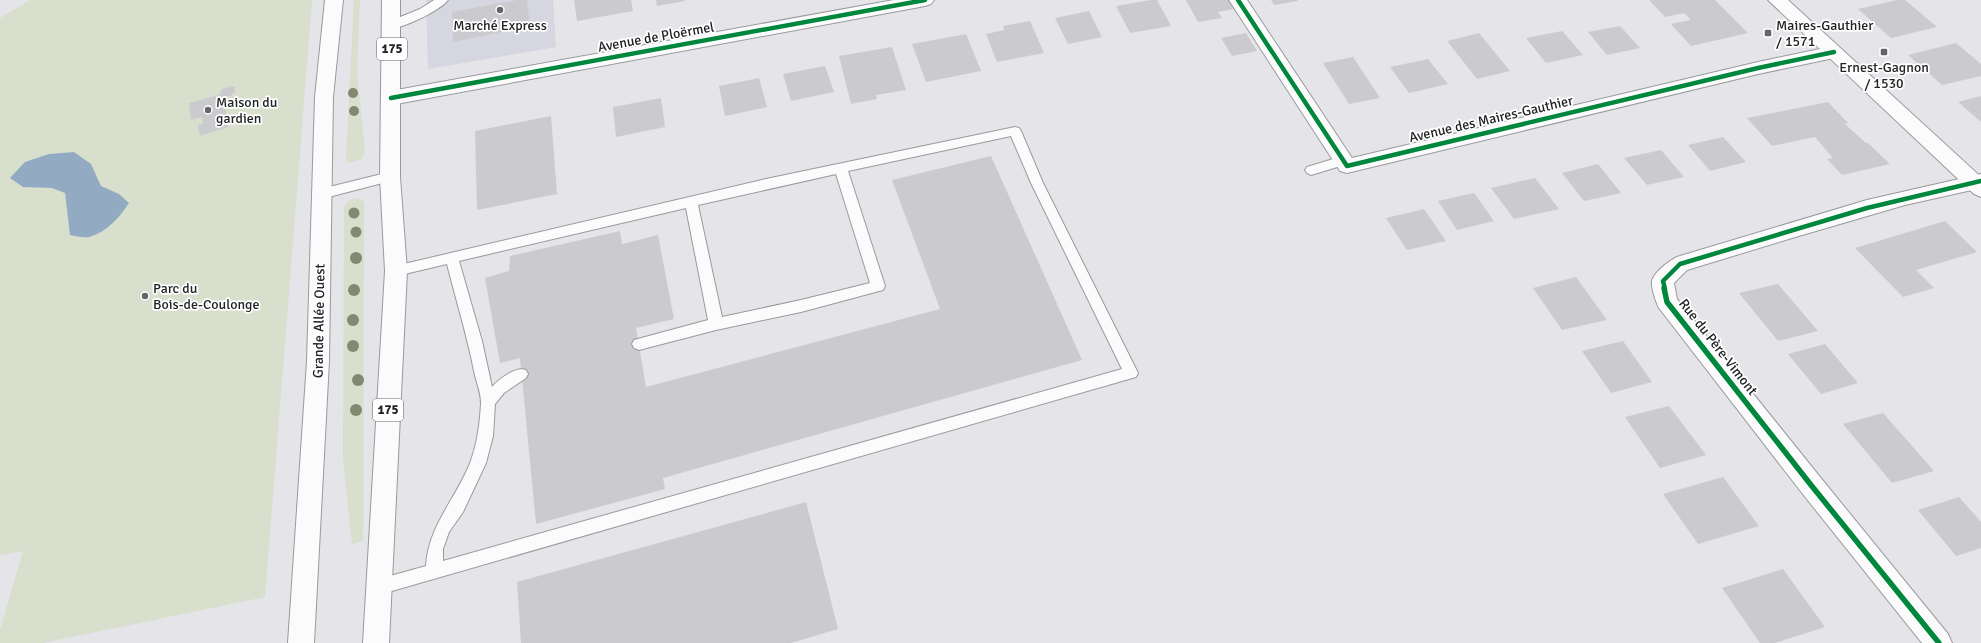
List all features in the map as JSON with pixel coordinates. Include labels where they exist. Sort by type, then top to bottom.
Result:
[{"type":"street","name":"Grande Allée Ouest","points":[[301,643],[318,361],[324,97],[334,0]]},
{"type":"street","name":"175","points":[[376,643],[396,271],[390,177],[391,0]]},
{"type":"street","name":"Avenue de Ploërmel","points":[[391,98],[925,0]]},
{"type":"street","points":[[1238,0],[1343,161]]},
{"type":"street","points":[[1777,0],[1979,184]]},
{"type":"street","name":"Avenue des Maires-Gauthier","points":[[1343,161],[1347,166],[1758,68],[1834,52]]},
{"type":"street","name":"Rue du Père-Vimont","points":[[1939,643],[1811,485],[1667,302],[1663,281],[1680,264],[1827,219],[1942,189],[1979,184]]},
{"type":"lane","points":[[392,25],[424,12],[442,0]]},
{"type":"lane","points":[[378,587],[1131,373],[1037,183],[1015,131],[841,168],[396,271]]},
{"type":"lane","points":[[1311,170],[1343,161]]},
{"type":"lane","points":[[639,344],[716,324],[801,306],[878,286],[841,168]]},
{"type":"lane","points":[[321,194],[390,177]]},
{"type":"lane","points":[[691,202],[716,324]]},
{"type":"lane","points":[[434,571],[435,549],[444,528],[457,507],[478,463],[485,436],[488,402],[475,341],[460,294],[452,258]]},
{"type":"lane","points":[[488,402],[500,389],[521,374]]},
{"type":"shaded area","points":[[426,0],[553,0],[556,47],[428,69]]},
{"type":"green space","name":"Parc du Bois-de-Coulonge","points":[[30,0],[312,0],[265,597],[43,643],[0,643],[0,630],[23,551],[0,555],[0,18]]},
{"type":"green space","points":[[354,0],[360,0],[357,74],[365,152],[362,159],[349,163],[346,160]]},
{"type":"green space","points":[[357,198],[364,202],[363,541],[352,544],[343,459],[344,207],[349,200]]},
{"type":"water","points":[[74,152],[91,164],[101,186],[119,194],[129,203],[112,224],[101,232],[89,237],[70,235],[65,193],[52,188],[23,187],[10,178],[25,162],[49,154]]},
{"type":"building","points":[[517,0],[527,0],[530,26],[453,42],[452,12]]},
{"type":"building","points":[[574,0],[631,0],[633,11],[577,21]]},
{"type":"building","points":[[656,0],[685,0],[685,1],[657,6]]},
{"type":"building","points":[[1157,0],[1171,26],[1130,33],[1116,6]]},
{"type":"building","points":[[1186,0],[1229,0],[1234,9],[1218,12],[1222,18],[1198,22]]},
{"type":"building","points":[[1271,0],[1297,0],[1298,1],[1274,5]]},
{"type":"building","points":[[1649,0],[1715,0],[1748,33],[1691,46],[1671,24],[1691,20],[1684,13],[1665,17]]},
{"type":"building","points":[[1897,0],[1905,0],[1937,27],[1891,38],[1858,9]]},
{"type":"building","points":[[1089,11],[1102,37],[1068,44],[1055,18]]},
{"type":"building","points":[[1030,21],[1044,53],[997,62],[986,34],[1004,30],[1003,26]]},
{"type":"building","points":[[1620,26],[1640,48],[1607,55],[1588,32]]},
{"type":"building","points":[[1562,31],[1583,55],[1546,63],[1526,38]]},
{"type":"building","points":[[1246,33],[1257,51],[1232,56],[1221,38]]},
{"type":"building","points":[[1479,33],[1510,71],[1477,79],[1447,41]]},
{"type":"building","points":[[966,34],[981,71],[926,82],[912,44]]},
{"type":"building","points":[[1956,43],[1981,64],[1981,76],[1942,85],[1908,55]]},
{"type":"building","points":[[892,47],[906,90],[876,95],[877,99],[851,104],[839,56]]},
{"type":"building","points":[[1353,57],[1380,98],[1349,104],[1323,63]]},
{"type":"building","points":[[1428,59],[1448,84],[1409,93],[1390,67]]},
{"type":"building","points":[[825,66],[834,92],[791,101],[783,74]]},
{"type":"building","points":[[759,78],[767,107],[725,116],[719,86]]},
{"type":"building","name":"Maison du gardien","points":[[231,86],[235,87],[235,92],[230,96],[224,97],[228,127],[200,136],[198,125],[203,124],[202,117],[191,120],[189,103],[219,95],[222,89]]},
{"type":"building","points":[[1981,96],[1981,122],[1958,102]]},
{"type":"building","points":[[661,98],[665,127],[616,137],[613,107]]},
{"type":"building","points":[[1828,102],[1848,123],[1845,124],[1890,164],[1842,175],[1827,159],[1833,158],[1815,137],[1772,146],[1747,118]]},
{"type":"building","points":[[551,116],[557,194],[477,210],[475,131]]},
{"type":"building","points":[[1723,137],[1746,162],[1710,171],[1688,145]]},
{"type":"building","points":[[1661,150],[1684,177],[1647,185],[1624,158]]},
{"type":"building","points":[[991,156],[1082,360],[663,478],[665,489],[536,524],[520,358],[500,363],[485,278],[509,271],[510,256],[620,231],[622,244],[658,235],[674,319],[636,328],[646,387],[940,309],[892,180]]},
{"type":"building","points":[[1598,164],[1621,193],[1584,201],[1562,173]]},
{"type":"building","points":[[1535,178],[1559,209],[1514,219],[1491,188]]},
{"type":"building","points":[[1474,193],[1494,221],[1457,230],[1438,201]]},
{"type":"building","points":[[1424,209],[1446,241],[1407,250],[1386,218]]},
{"type":"building","points":[[1945,221],[1977,252],[1916,270],[1934,288],[1903,297],[1855,248]]},
{"type":"building","points":[[1576,277],[1607,320],[1562,330],[1533,288]]},
{"type":"building","points":[[1778,284],[1818,331],[1778,341],[1739,293]]},
{"type":"building","points":[[1623,341],[1652,382],[1611,393],[1582,351]]},
{"type":"building","points":[[1825,344],[1858,383],[1821,394],[1788,354]]},
{"type":"building","points":[[1669,406],[1706,455],[1660,468],[1625,417]]},
{"type":"building","points":[[1883,413],[1934,471],[1892,483],[1843,424]]},
{"type":"building","points":[[1723,477],[1759,526],[1698,544],[1663,494]]},
{"type":"building","points":[[1959,497],[1981,522],[1981,548],[1956,556],[1918,510]]},
{"type":"building","points":[[806,502],[838,629],[791,643],[521,643],[517,582]]},
{"type":"building","points":[[1783,569],[1825,627],[1775,643],[1760,643],[1722,588]]},
{"type":"cycle path","points":[[391,98],[925,0]]},
{"type":"cycle path","points":[[1238,0],[1347,166],[1758,68],[1834,52]]},
{"type":"cycle path","points":[[1939,643],[1811,485],[1667,302],[1663,281],[1680,264],[1867,208],[1981,181]]},
{"type":"place","name":"Marché Express","points":[[500,10]]},
{"type":"place","name":"Maires-Gauthier / 1571","points":[[1768,33]]},
{"type":"place","name":"Ernest-Gagnon / 1530","points":[[1884,52]]},
{"type":"place","name":"Maison du gardien","points":[[208,110]]},
{"type":"place","name":"Parc du Bois-de-Coulonge","points":[[145,296]]}]
